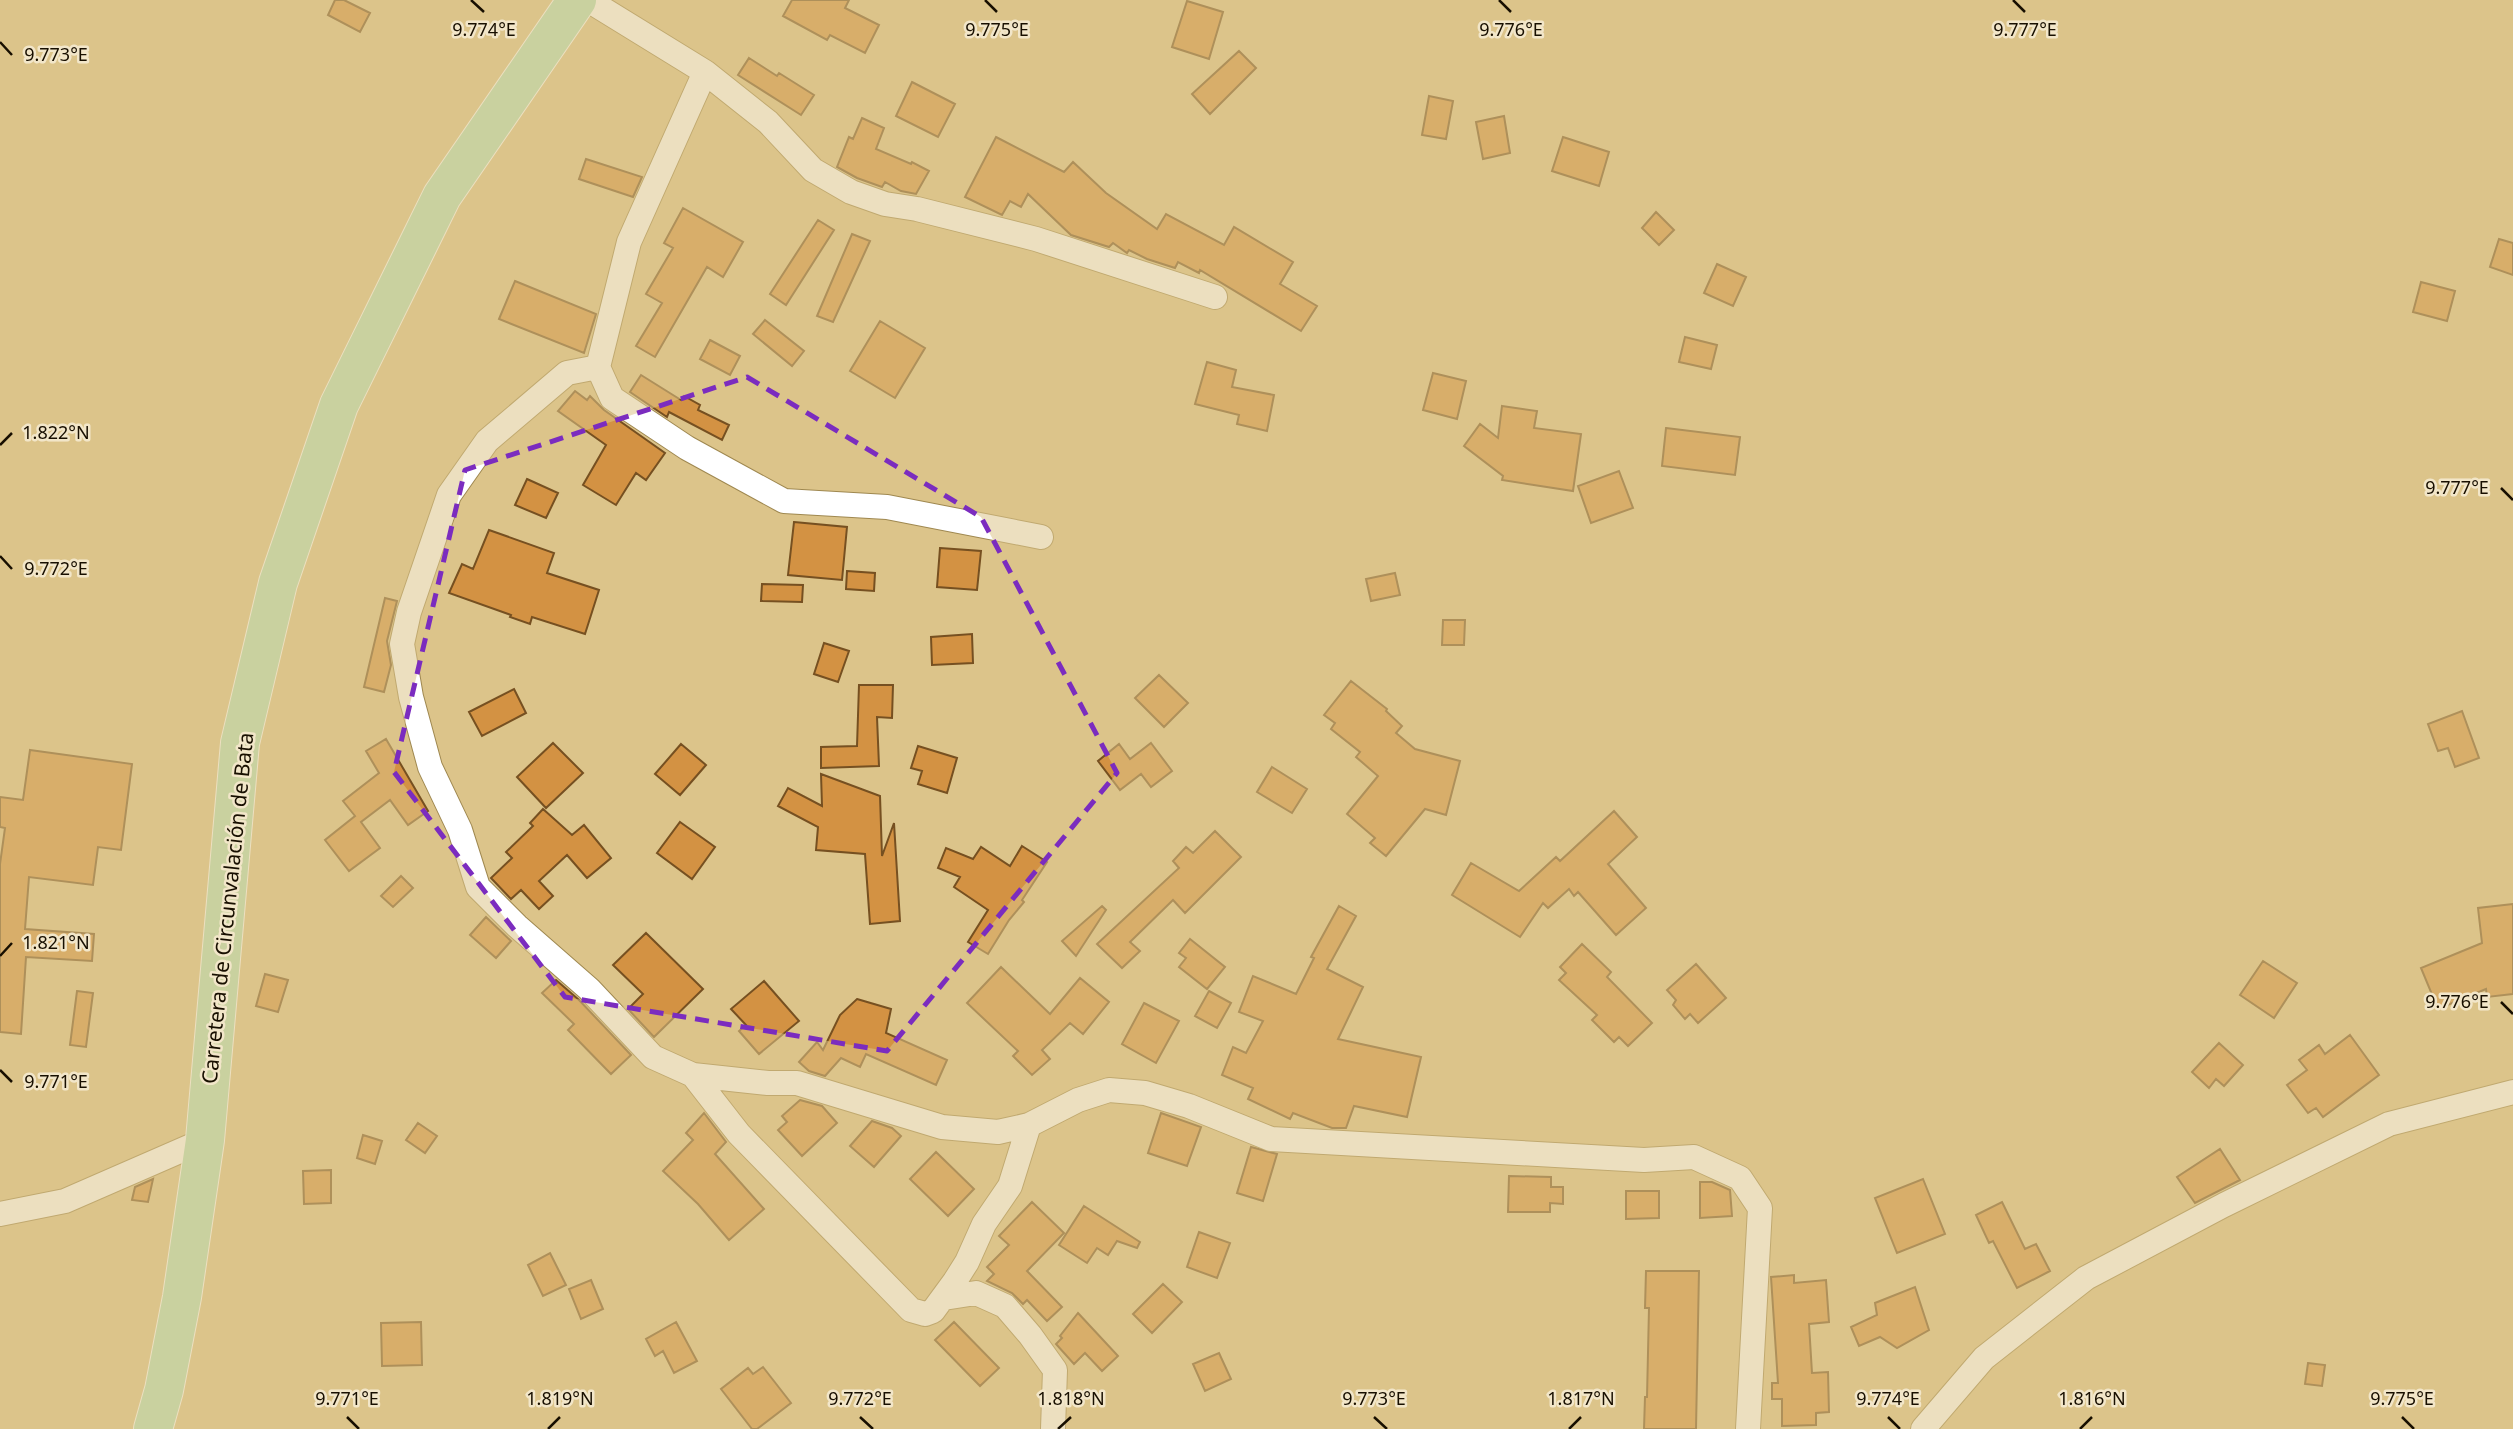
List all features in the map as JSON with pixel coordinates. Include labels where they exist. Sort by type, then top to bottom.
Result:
[{"type":"main road","name":"Carretera de Circunvalación de Bata","points":[[153,1429],[164,1390],[182,1297],[205,1139],[240,743],[278,583],[339,405],[442,196],[577,0]]},
{"type":"street","points":[[588,0],[705,72],[768,122],[813,170],[851,192],[885,204],[917,209],[1036,239],[1215,297]]},
{"type":"street","points":[[705,72],[629,242],[598,368],[612,398],[687,448],[784,500],[887,507],[1041,537]]},
{"type":"street","points":[[598,368],[567,373],[487,441],[449,495],[409,612],[402,644],[411,697],[430,767],[460,830],[478,887],[517,926],[589,989],[653,1057],[694,1075],[768,1083],[797,1083],[942,1128],[998,1132],[1028,1125],[1078,1100],[1109,1090],[1145,1093],[1271,1139],[1644,1160],[1694,1157],[1740,1178],[1760,1208],[1748,1429]]},
{"type":"street","points":[[694,1075],[739,1134],[911,1310],[925,1314],[933,1311],[944,1297],[967,1262],[984,1224],[1010,1186],[1028,1125]]},
{"type":"street","points":[[1923,1429],[1984,1358],[2086,1278],[2224,1205],[2389,1124],[2513,1092]]},
{"type":"street","points":[[0,1214],[65,1201],[205,1139]]},
{"type":"street","points":[[944,1297],[975,1293],[1005,1306],[1030,1335],[1055,1370],[1053,1429]]},
{"type":"highlighted area","points":[[747,377],[981,517],[1117,773],[887,1051],[565,997],[394,772],[465,470]]},
{"type":"building","points":[[335,0],[344,0],[370,13],[360,32],[328,15]]},
{"type":"building","points":[[792,0],[849,0],[845,8],[879,25],[865,53],[830,35],[827,40],[783,16]]},
{"type":"building","points":[[1187,1],[1223,12],[1209,59],[1172,47]]},
{"type":"building","points":[[1239,51],[1256,68],[1210,114],[1192,94]]},
{"type":"building","points":[[749,58],[814,95],[801,115],[738,75]]},
{"type":"building","points":[[912,82],[955,104],[938,137],[896,116]]},
{"type":"building","points":[[1429,96],[1453,101],[1446,139],[1422,135]]},
{"type":"building","points":[[1504,116],[1510,153],[1483,159],[1476,122]]},
{"type":"building","points":[[862,118],[884,128],[876,149],[929,171],[916,194],[901,191],[885,182],[882,187],[837,167],[849,137],[853,139]]},
{"type":"building","points":[[996,137],[1064,172],[1073,162],[1106,193],[1157,229],[1166,214],[1224,245],[1234,227],[1293,262],[1280,284],[1317,306],[1301,331],[1200,270],[1199,273],[1178,262],[1175,268],[1129,250],[1127,253],[1113,243],[1109,247],[1071,235],[1028,194],[1021,207],[1010,201],[1002,215],[965,197]]},
{"type":"building","points":[[1563,137],[1609,152],[1599,186],[1552,171]]},
{"type":"building","points":[[586,159],[642,177],[633,197],[579,179]]},
{"type":"building","points":[[683,208],[743,242],[723,277],[707,267],[655,357],[636,346],[662,303],[646,294],[673,248],[664,243]]},
{"type":"building","points":[[1656,212],[1674,230],[1659,245],[1642,228]]},
{"type":"building","points":[[818,220],[834,230],[786,305],[770,294]]},
{"type":"building","points":[[852,234],[870,241],[833,322],[817,316]]},
{"type":"building","points":[[2499,239],[2513,243],[2513,275],[2490,267]]},
{"type":"building","points":[[1717,264],[1746,277],[1733,306],[1704,293]]},
{"type":"building","points":[[515,281],[596,314],[584,353],[499,319]]},
{"type":"building","points":[[2421,282],[2455,291],[2447,321],[2413,312]]},
{"type":"building","points":[[765,320],[804,351],[792,366],[753,334]]},
{"type":"building","points":[[880,321],[925,348],[895,398],[850,371]]},
{"type":"building","points":[[1685,337],[1717,345],[1711,369],[1679,362]]},
{"type":"building","points":[[710,340],[740,356],[730,375],[700,359]]},
{"type":"building","points":[[1207,362],[1236,370],[1232,387],[1274,395],[1267,431],[1237,424],[1239,415],[1195,404]]},
{"type":"building","points":[[1433,373],[1466,381],[1457,419],[1423,410]]},
{"type":"building","points":[[641,375],[681,400],[684,396],[700,405],[698,410],[729,425],[722,440],[669,412],[667,417],[630,392]]},
{"type":"building","points":[[575,391],[587,400],[590,396],[604,410],[665,453],[646,480],[636,473],[616,505],[583,485],[606,445],[558,411]]},
{"type":"building","points":[[1502,406],[1537,411],[1534,428],[1581,434],[1573,491],[1502,480],[1503,476],[1464,446],[1480,424],[1498,438]]},
{"type":"building","points":[[1666,428],[1740,437],[1735,475],[1662,466]]},
{"type":"building","points":[[1619,471],[1633,508],[1591,523],[1578,486]]},
{"type":"building","points":[[527,479],[558,493],[546,518],[515,505]]},
{"type":"building","points":[[794,522],[847,527],[842,580],[788,575]]},
{"type":"building","points":[[489,530],[554,553],[547,573],[599,590],[585,634],[532,617],[530,624],[449,593],[462,564],[473,569]]},
{"type":"building","points":[[940,548],[981,551],[977,590],[937,587]]},
{"type":"building","points":[[847,571],[875,573],[874,591],[846,589]]},
{"type":"building","points":[[1395,573],[1400,595],[1371,601],[1366,579]]},
{"type":"building","points":[[762,584],[803,585],[802,602],[761,601]]},
{"type":"building","points":[[385,598],[397,601],[387,641],[391,665],[384,692],[364,687]]},
{"type":"building","points":[[1443,620],[1465,620],[1464,645],[1442,645]]},
{"type":"building","points":[[972,634],[973,663],[932,665],[931,637]]},
{"type":"building","points":[[824,643],[849,651],[838,682],[814,674]]},
{"type":"building","points":[[1159,675],[1188,703],[1164,727],[1135,698]]},
{"type":"building","points":[[1351,681],[1387,709],[1402,726],[1396,733],[1415,749],[1460,761],[1446,815],[1425,809],[1386,856],[1370,843],[1375,838],[1347,814],[1378,776],[1356,757],[1360,752],[1331,729],[1335,723],[1324,715]]},
{"type":"building","points":[[859,685],[893,685],[892,718],[877,717],[879,766],[821,768],[821,747],[857,746]]},
{"type":"building","points":[[514,689],[526,713],[482,736],[469,712]]},
{"type":"building","points":[[2462,711],[2479,758],[2455,767],[2448,748],[2438,751],[2428,724]]},
{"type":"building","points":[[386,739],[428,811],[408,825],[390,800],[361,822],[380,848],[349,871],[325,840],[355,816],[343,801],[379,773],[366,751]]},
{"type":"building","points":[[553,743],[583,773],[546,808],[517,777]]},
{"type":"building","points":[[1151,743],[1172,771],[1151,787],[1141,774],[1120,790],[1098,761],[1119,744],[1130,759]]},
{"type":"building","points":[[681,744],[706,765],[680,795],[655,774]]},
{"type":"building","points":[[918,746],[957,758],[947,793],[918,784],[922,771],[911,768]]},
{"type":"building","points":[[30,750],[132,764],[121,850],[98,847],[93,885],[29,877],[25,929],[94,934],[92,961],[26,957],[21,1034],[0,1032],[0,864],[5,828],[0,827],[0,797],[23,800]]},
{"type":"building","points":[[1272,767],[1307,789],[1292,813],[1257,792]]},
{"type":"building","points":[[821,774],[880,796],[882,856],[894,823],[900,921],[870,924],[865,854],[816,850],[818,827],[778,806],[788,788],[822,806]]},
{"type":"building","points":[[543,809],[572,835],[584,825],[611,858],[587,878],[567,855],[539,881],[553,896],[539,909],[521,890],[511,899],[491,878],[512,858],[506,852],[533,826],[530,823]]},
{"type":"building","points":[[1614,811],[1637,837],[1608,864],[1646,908],[1616,935],[1578,892],[1574,896],[1569,889],[1548,908],[1543,903],[1520,937],[1452,895],[1471,863],[1519,891],[1556,857],[1560,861]]},
{"type":"building","points":[[680,822],[715,847],[692,879],[657,853]]},
{"type":"building","points":[[1215,831],[1241,857],[1185,913],[1173,900],[1130,942],[1140,951],[1122,968],[1097,944],[1179,868],[1173,861],[1186,847],[1193,853]]},
{"type":"building","points":[[1022,846],[1047,862],[1022,900],[1024,902],[988,954],[968,942],[988,910],[954,887],[960,877],[938,868],[946,848],[973,859],[981,847],[1010,866]]},
{"type":"building","points":[[401,876],[413,888],[393,907],[381,896]]},
{"type":"building","points":[[2513,904],[2513,994],[2487,997],[2486,989],[2438,1009],[2421,968],[2482,943],[2478,908]]},
{"type":"building","points":[[1102,906],[1106,910],[1076,956],[1062,941]]},
{"type":"building","points":[[1339,906],[1356,916],[1327,969],[1363,987],[1338,1039],[1421,1057],[1407,1117],[1354,1106],[1346,1128],[1332,1128],[1293,1113],[1290,1119],[1248,1099],[1253,1088],[1222,1075],[1233,1047],[1246,1053],[1263,1021],[1239,1012],[1253,976],[1296,994],[1314,958],[1311,957]]},
{"type":"building","points":[[486,917],[511,941],[496,958],[470,935]]},
{"type":"building","points":[[646,933],[703,989],[654,1037],[628,1009],[643,994],[613,965]]},
{"type":"building","points":[[1190,939],[1225,967],[1207,989],[1179,967],[1186,958],[1179,953]]},
{"type":"building","points":[[1582,944],[1611,972],[1607,977],[1652,1023],[1628,1046],[1619,1037],[1614,1042],[1592,1020],[1597,1015],[1559,980],[1566,973],[1560,967]]},
{"type":"building","points":[[2263,961],[2297,983],[2274,1018],[2240,995]]},
{"type":"building","points":[[1696,964],[1726,998],[1698,1023],[1690,1014],[1685,1019],[1673,1005],[1676,1000],[1667,990]]},
{"type":"building","points":[[1001,967],[1050,1014],[1080,978],[1109,1002],[1083,1034],[1070,1023],[1042,1050],[1050,1059],[1032,1075],[1013,1056],[1018,1051],[967,1003]]},
{"type":"building","points":[[265,974],[288,980],[278,1012],[256,1006]]},
{"type":"building","points":[[556,980],[579,1000],[631,1055],[611,1074],[568,1030],[574,1024],[542,993]]},
{"type":"building","points":[[764,981],[799,1021],[759,1054],[739,1031],[746,1025],[731,1009]]},
{"type":"building","points":[[77,991],[93,993],[86,1047],[70,1045]]},
{"type":"building","points":[[1209,991],[1231,1003],[1217,1028],[1195,1016]]},
{"type":"building","points":[[857,999],[891,1009],[886,1033],[947,1060],[936,1085],[866,1054],[860,1067],[841,1058],[825,1076],[809,1071],[799,1062],[817,1042],[823,1050],[840,1015]]},
{"type":"building","points":[[1144,1003],[1179,1021],[1156,1063],[1122,1044]]},
{"type":"building","points":[[2350,1035],[2379,1075],[2323,1117],[2316,1108],[2308,1113],[2287,1085],[2307,1070],[2299,1060],[2319,1045],[2325,1054]]},
{"type":"building","points":[[2219,1043],[2243,1065],[2224,1086],[2216,1079],[2209,1088],[2192,1072]]},
{"type":"building","points":[[800,1100],[822,1106],[837,1123],[802,1156],[778,1130],[787,1122],[782,1116]]},
{"type":"building","points":[[704,1113],[726,1142],[715,1154],[764,1209],[729,1240],[698,1204],[663,1171],[693,1140],[686,1133]]},
{"type":"building","points":[[1161,1113],[1201,1127],[1187,1166],[1148,1153]]},
{"type":"building","points":[[872,1121],[892,1128],[901,1136],[874,1167],[850,1146]]},
{"type":"building","points":[[418,1123],[437,1136],[425,1153],[406,1140]]},
{"type":"building","points":[[363,1135],[382,1141],[375,1164],[357,1158]]},
{"type":"building","points":[[1251,1147],[1277,1154],[1263,1201],[1237,1193]]},
{"type":"building","points":[[2220,1149],[2240,1180],[2195,1203],[2177,1177]]},
{"type":"building","points":[[936,1152],[974,1189],[948,1216],[910,1179]]},
{"type":"building","points":[[331,1170],[331,1203],[304,1204],[303,1171]]},
{"type":"building","points":[[1509,1176],[1551,1177],[1551,1187],[1563,1187],[1563,1204],[1550,1203],[1550,1212],[1508,1212]]},
{"type":"building","points":[[153,1179],[148,1202],[132,1200],[135,1187]]},
{"type":"building","points":[[1923,1179],[1945,1234],[1897,1253],[1875,1198]]},
{"type":"building","points":[[1700,1182],[1712,1182],[1730,1190],[1732,1216],[1700,1218]]},
{"type":"building","points":[[1626,1191],[1659,1191],[1659,1218],[1626,1219]]},
{"type":"building","points":[[1032,1202],[1064,1233],[1027,1271],[1062,1307],[1047,1321],[1027,1300],[1023,1304],[1012,1293],[987,1281],[994,1274],[987,1267],[1009,1245],[999,1236]]},
{"type":"building","points":[[2002,1202],[2025,1249],[2036,1244],[2050,1271],[2017,1288],[1993,1241],[1989,1243],[1976,1215]]},
{"type":"building","points":[[1084,1206],[1140,1242],[1137,1248],[1117,1241],[1108,1255],[1097,1248],[1087,1263],[1059,1245]]},
{"type":"building","points":[[1199,1232],[1230,1243],[1217,1278],[1187,1267]]},
{"type":"building","points":[[550,1253],[566,1285],[543,1296],[528,1265]]},
{"type":"building","points":[[1646,1271],[1699,1271],[1696,1429],[1644,1429],[1649,1308],[1645,1308]]},
{"type":"building","points":[[1794,1275],[1794,1283],[1826,1280],[1829,1322],[1809,1324],[1812,1373],[1828,1372],[1829,1412],[1816,1413],[1816,1425],[1782,1426],[1782,1399],[1772,1399],[1772,1383],[1778,1383],[1771,1277]]},
{"type":"building","points":[[591,1280],[603,1309],[581,1319],[569,1289]]},
{"type":"building","points":[[1163,1284],[1182,1302],[1152,1333],[1133,1314]]},
{"type":"building","points":[[1915,1287],[1929,1330],[1897,1348],[1880,1337],[1859,1346],[1851,1327],[1877,1315],[1875,1303]]},
{"type":"building","points":[[1078,1313],[1118,1356],[1102,1371],[1085,1353],[1074,1364],[1056,1344]]},
{"type":"building","points":[[421,1322],[422,1365],[382,1366],[381,1323]]},
{"type":"building","points":[[676,1322],[697,1361],[674,1373],[663,1351],[655,1356],[646,1339]]},
{"type":"building","points":[[954,1322],[999,1368],[980,1386],[935,1340]]},
{"type":"building","points":[[1219,1353],[1231,1379],[1205,1391],[1193,1364]]},
{"type":"building","points":[[2308,1363],[2325,1365],[2322,1386],[2305,1384]]},
{"type":"building","points":[[763,1367],[791,1403],[757,1429],[752,1429],[721,1389],[748,1368],[753,1374]]}]
